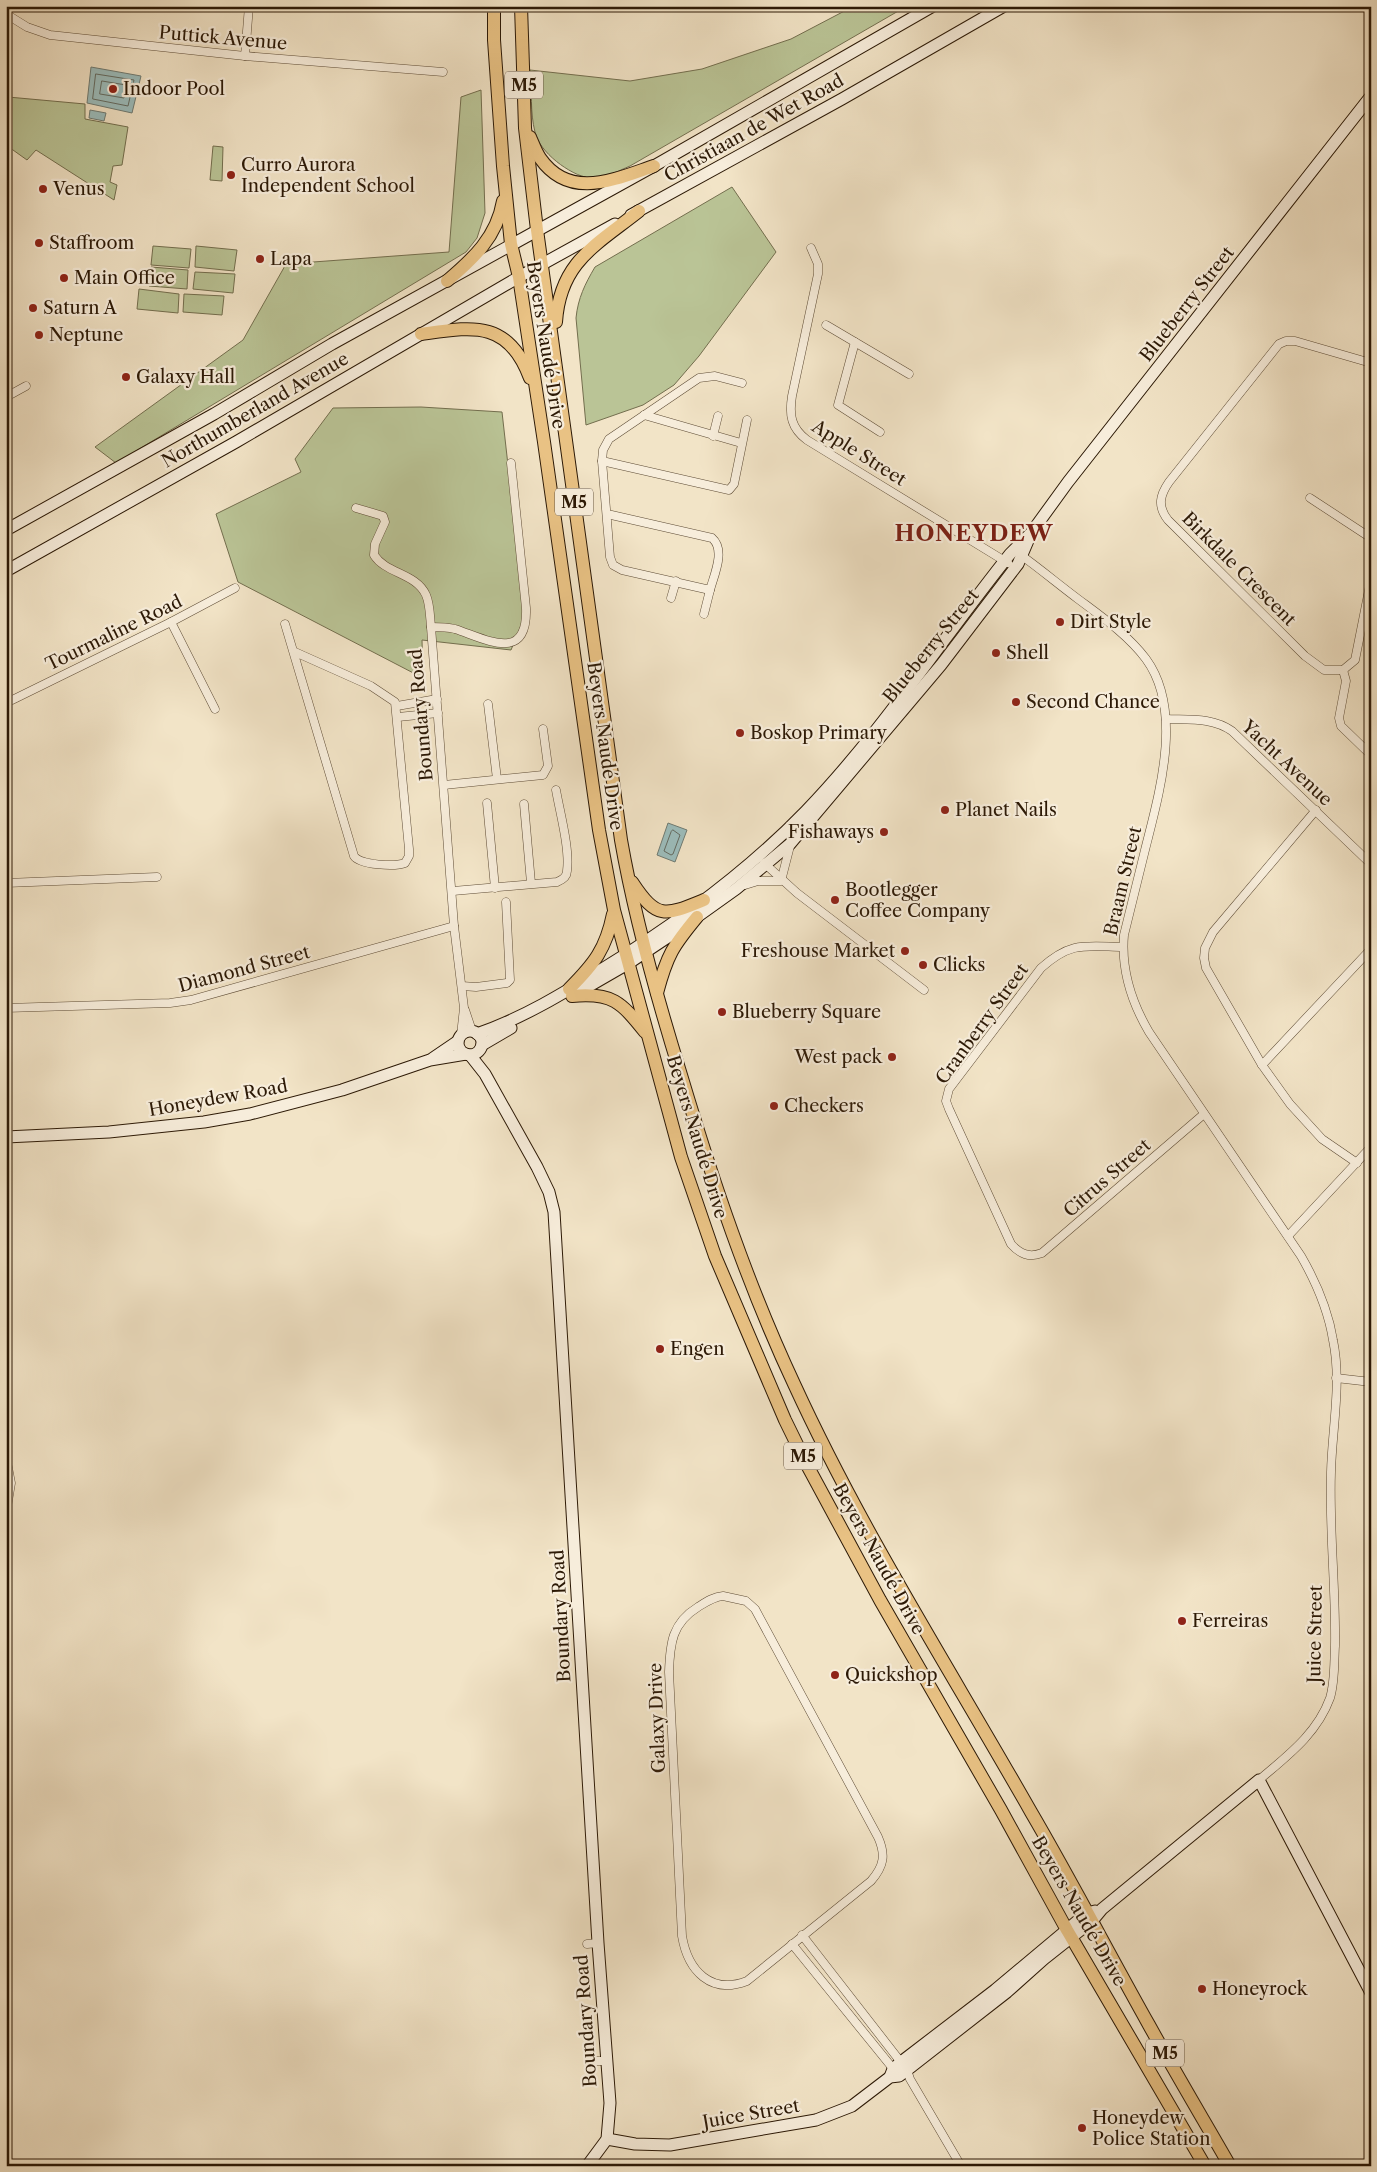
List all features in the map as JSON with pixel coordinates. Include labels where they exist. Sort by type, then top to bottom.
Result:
[{"type":"main road","name":"Beyers Naudé Drive","points":[[494,6],[494,40],[511,244],[518,276],[537,397],[586,749],[614,910],[681,1157],[715,1256],[785,1420],[807,1464],[880,1600],[1001,1810],[1069,1934],[1205,2166]]},
{"type":"main road","name":"Beyers Naudé Drive","points":[[521,6],[525,128],[537,230],[606,733],[628,876],[644,947],[707,1164],[764,1317],[796,1388],[872,1535],[1230,2166]]},
{"type":"main road","points":[[525,128],[540,158],[550,169],[562,178],[578,184],[600,184],[654,166]]},
{"type":"main road","points":[[448,281],[467,264],[491,236],[501,212],[505,188]]},
{"type":"main road","points":[[554,348],[558,298],[573,266],[588,251],[639,211]]},
{"type":"main road","points":[[421,334],[457,328],[474,329],[495,334],[513,348],[526,368],[537,397]]},
{"type":"main road","points":[[628,876],[643,900],[654,910],[674,912],[704,900]]},
{"type":"main road","points":[[570,993],[604,947],[614,910]]},
{"type":"main road","points":[[657,994],[668,955],[675,943],[697,917]]},
{"type":"main road","points":[[570,993],[602,995],[614,999],[627,1009],[648,1036]]},
{"type":"street","points":[[245,56],[249,6]]},
{"type":"street","name":"Christiaan de Wet Road","points":[[511,244],[654,166],[933,6]]},
{"type":"street","name":"Christiaan de Wet Road","points":[[518,276],[842,99],[1004,6]]},
{"type":"street","name":"Puttick Avenue","points":[[6,14],[27,27],[50,35],[245,56],[443,72]]},
{"type":"street","name":"Blueberry Street","points":[[644,947],[704,900],[761,860],[790,844],[941,665],[1015,568],[1018,553],[1068,482],[1371,96]]},
{"type":"street","name":"Northumberland Avenue","points":[[6,530],[214,414],[332,344],[448,281],[511,244]]},
{"type":"street","name":"Apple Street","points":[[811,248],[818,264],[818,274],[792,396],[790,413],[794,428],[807,440],[1015,568]]},
{"type":"street","name":"Northumberland Avenue","points":[[6,571],[421,334],[518,276]]},
{"type":"street","points":[[826,325],[909,374]]},
{"type":"street","name":"Birkdale Crescent","points":[[1343,670],[1324,670],[1305,656],[1168,520],[1162,511],[1161,496],[1169,482],[1279,344],[1286,341],[1294,341],[1371,363]]},
{"type":"street","points":[[855,342],[838,406],[880,432]]},
{"type":"street","points":[[710,590],[622,570],[613,565],[610,557],[602,461],[603,450],[609,439],[699,378],[714,376],[742,383]]},
{"type":"street","points":[[6,397],[26,386]]},
{"type":"street","points":[[644,415],[741,443]]},
{"type":"street","points":[[713,436],[718,416]]},
{"type":"street","points":[[602,461],[729,490],[734,484],[746,420]]},
{"type":"street","name":"Boundary Road","points":[[459,1038],[464,1008],[454,926],[453,891],[431,627],[452,628],[504,644],[514,642],[523,631],[526,608],[511,463]]},
{"type":"street","points":[[1310,498],[1371,538]]},
{"type":"street","points":[[356,508],[383,516],[385,522],[375,544],[374,555],[382,564],[401,573],[422,588],[428,602],[431,627]]},
{"type":"street","points":[[607,514],[712,538],[717,542],[719,551],[704,614]]},
{"type":"street","name":"Blueberry Street","points":[[644,947],[697,917],[736,889],[844,768],[958,624],[1004,560],[1018,553]]},
{"type":"street","name":"Braam Street","points":[[1018,553],[1128,639],[1146,660],[1156,676],[1164,701],[1166,719],[1164,762],[1159,794],[1124,935],[1123,947],[1128,984],[1140,1018],[1288,1236],[1314,1278],[1326,1309],[1334,1341],[1336,1378]]},
{"type":"street","points":[[1371,580],[1355,660],[1343,670],[1346,681],[1339,718],[1341,726],[1371,755]]},
{"type":"street","points":[[671,598],[676,581]]},
{"type":"street","name":"Tourmaline Road","points":[[6,703],[171,622],[235,588]]},
{"type":"street","points":[[171,622],[215,709]]},
{"type":"street","points":[[285,624],[356,859],[361,862],[396,866],[406,863],[409,856],[397,706],[392,698],[371,686],[295,652]]},
{"type":"street","points":[[397,706],[437,700]]},
{"type":"street","points":[[488,704],[497,779]]},
{"type":"street","points":[[398,717],[438,713]]},
{"type":"street","name":"Yacht Avenue","points":[[1166,719],[1212,721],[1222,724],[1243,740],[1371,864]]},
{"type":"street","points":[[444,785],[543,774],[548,766],[544,729]]},
{"type":"street","points":[[453,891],[557,882],[564,878],[567,872],[556,790]]},
{"type":"street","points":[[487,802],[495,888]]},
{"type":"street","points":[[524,804],[531,884]]},
{"type":"street","points":[[1316,810],[1213,932],[1205,948],[1204,958],[1212,980],[1262,1065],[1290,1104],[1322,1139],[1357,1163]]},
{"type":"street","points":[[782,881],[790,844]]},
{"type":"street","points":[[761,860],[782,881],[924,990]]},
{"type":"street","points":[[6,883],[157,877]]},
{"type":"street","points":[[736,889],[758,881],[782,881]]},
{"type":"street","points":[[462,986],[476,987],[507,984],[510,980],[506,902]]},
{"type":"street","name":"Diamond Street","points":[[6,1008],[162,1003],[192,1000],[454,926]]},
{"type":"street","points":[[478,1039],[570,993],[644,947]]},
{"type":"street","name":"Cranberry Street","points":[[1025,1255],[1011,1244],[949,1109],[947,1096],[949,1089],[1040,968],[1047,962],[1063,951],[1074,947],[1123,947]]},
{"type":"street","points":[[1262,1065],[1371,949]]},
{"type":"street","name":"Boundary Road","points":[[464,1008],[478,1039],[485,1074]]},
{"type":"street","points":[[466,1032],[478,1039],[476,1053],[468,1054],[460,1049],[459,1038],[466,1032]]},
{"type":"street","name":"Honeydew Road","points":[[430,1060],[459,1038]]},
{"type":"street","name":"Boundary Road","points":[[468,1054],[485,1074],[536,1167],[549,1192],[554,1212],[592,1944],[608,2061],[610,2103],[607,2139]]},
{"type":"street","name":"Honeydew Road","points":[[6,1137],[109,1132],[195,1123],[250,1114],[342,1090],[430,1060],[468,1054]]},
{"type":"street","name":"Citrus Street","points":[[1025,1255],[1034,1256],[1042,1253],[1204,1114]]},
{"type":"street","points":[[1288,1236],[1371,1147]]},
{"type":"street","points":[[1336,1378],[1371,1382]]},
{"type":"street","name":"Juice Street","points":[[607,2139],[635,2144],[670,2145],[816,2120],[852,2106],[900,2072],[1009,1979],[1102,1909],[1306,1739],[1319,1720],[1330,1697],[1334,1668],[1335,1622],[1330,1473],[1336,1378]]},
{"type":"street","points":[[6,1457],[11,1483],[6,1513]]},
{"type":"street","name":"Galaxy Drive","points":[[716,1597],[737,1598],[746,1601],[755,1608],[884,1850],[882,1865],[871,1881],[792,1944],[747,1981],[736,1985],[723,1986],[706,1979],[696,1970],[684,1951],[678,1867],[669,1658],[678,1625],[683,1617],[716,1597]]},
{"type":"street","points":[[1259,1780],[1371,1993]]},
{"type":"street","points":[[802,1936],[900,2072],[961,2166]]},
{"type":"street","points":[[792,1944],[900,2072]]},
{"type":"street","points":[[590,2061],[608,2061]]},
{"type":"street","points":[[587,2166],[607,2139]]},
{"type":"green space","points":[[854,6],[907,6],[615,173],[594,178],[581,176],[556,161],[542,147],[538,140],[532,117],[530,70],[630,81],[702,69],[791,39]]},
{"type":"green space","points":[[481,90],[485,213],[477,238],[466,252],[116,463],[95,447],[243,340],[286,264],[449,252],[461,97]]},
{"type":"green space","points":[[8,97],[85,104],[85,119],[128,127],[122,165],[113,166],[110,182],[117,185],[114,200],[36,150],[27,160],[6,145],[6,127],[10,121],[6,118]]},
{"type":"green space","points":[[213,146],[223,147],[222,181],[210,180]]},
{"type":"green space","points":[[732,187],[776,252],[699,356],[674,385],[643,405],[586,425],[576,318],[582,291],[595,267]]},
{"type":"green space","points":[[153,246],[191,249],[189,268],[151,265]]},
{"type":"green space","points":[[196,246],[237,250],[234,271],[195,267]]},
{"type":"green space","points":[[151,267],[188,270],[187,289],[149,286]]},
{"type":"green space","points":[[195,272],[235,274],[233,293],[193,289]]},
{"type":"green space","points":[[139,289],[179,294],[178,313],[137,309]]},
{"type":"green space","points":[[184,294],[224,296],[222,315],[183,312]]},
{"type":"green space","points":[[421,407],[502,412],[525,616],[511,650],[422,640],[423,678],[238,582],[216,514],[301,472],[295,459],[333,408]]},
{"type":"water","name":"Indoor Pool","points":[[91,67],[141,76],[132,113],[87,103]]},
{"type":"water","points":[[90,110],[106,113],[104,121],[89,118]]},
{"type":"water","points":[[668,823],[687,830],[675,862],[657,855]]},
{"type":"place","name":"Indoor Pool","points":[[113,89]]},
{"type":"place","name":"Curro Aurora Independent School","points":[[231,175]]},
{"type":"place","name":"Venus","points":[[43,189]]},
{"type":"place","name":"Staffroom","points":[[39,243]]},
{"type":"place","name":"Lapa","points":[[260,259]]},
{"type":"place","name":"Main Office","points":[[64,278]]},
{"type":"place","name":"Saturn A","points":[[33,308]]},
{"type":"place","name":"Neptune","points":[[39,335]]},
{"type":"place","name":"Galaxy Hall","points":[[126,377]]},
{"type":"place","name":"Dirt Style","points":[[1060,622]]},
{"type":"place","name":"Shell","points":[[996,653]]},
{"type":"place","name":"Second Chance","points":[[1016,702]]},
{"type":"place","name":"Boskop Primary","points":[[740,733]]},
{"type":"place","name":"Planet Nails","points":[[945,810]]},
{"type":"place","name":"Fishaways","points":[[884,832]]},
{"type":"place","name":"Bootlegger Coffee Company","points":[[835,900]]},
{"type":"place","name":"Freshouse Market","points":[[905,951]]},
{"type":"place","name":"Clicks","points":[[923,965]]},
{"type":"place","name":"Blueberry Square","points":[[722,1012]]},
{"type":"place","name":"West pack","points":[[892,1057]]},
{"type":"place","name":"Checkers","points":[[774,1106]]},
{"type":"place","name":"Engen","points":[[660,1349]]},
{"type":"place","name":"Ferreiras","points":[[1182,1621]]},
{"type":"place","name":"Quickshop","points":[[835,1675]]},
{"type":"place","name":"Honeyrock","points":[[1202,1989]]},
{"type":"place","name":"Honeydew Police Station","points":[[1082,2128]]},
{"type":"district","name":"HONEYDEW","points":[[974,533]]}]
